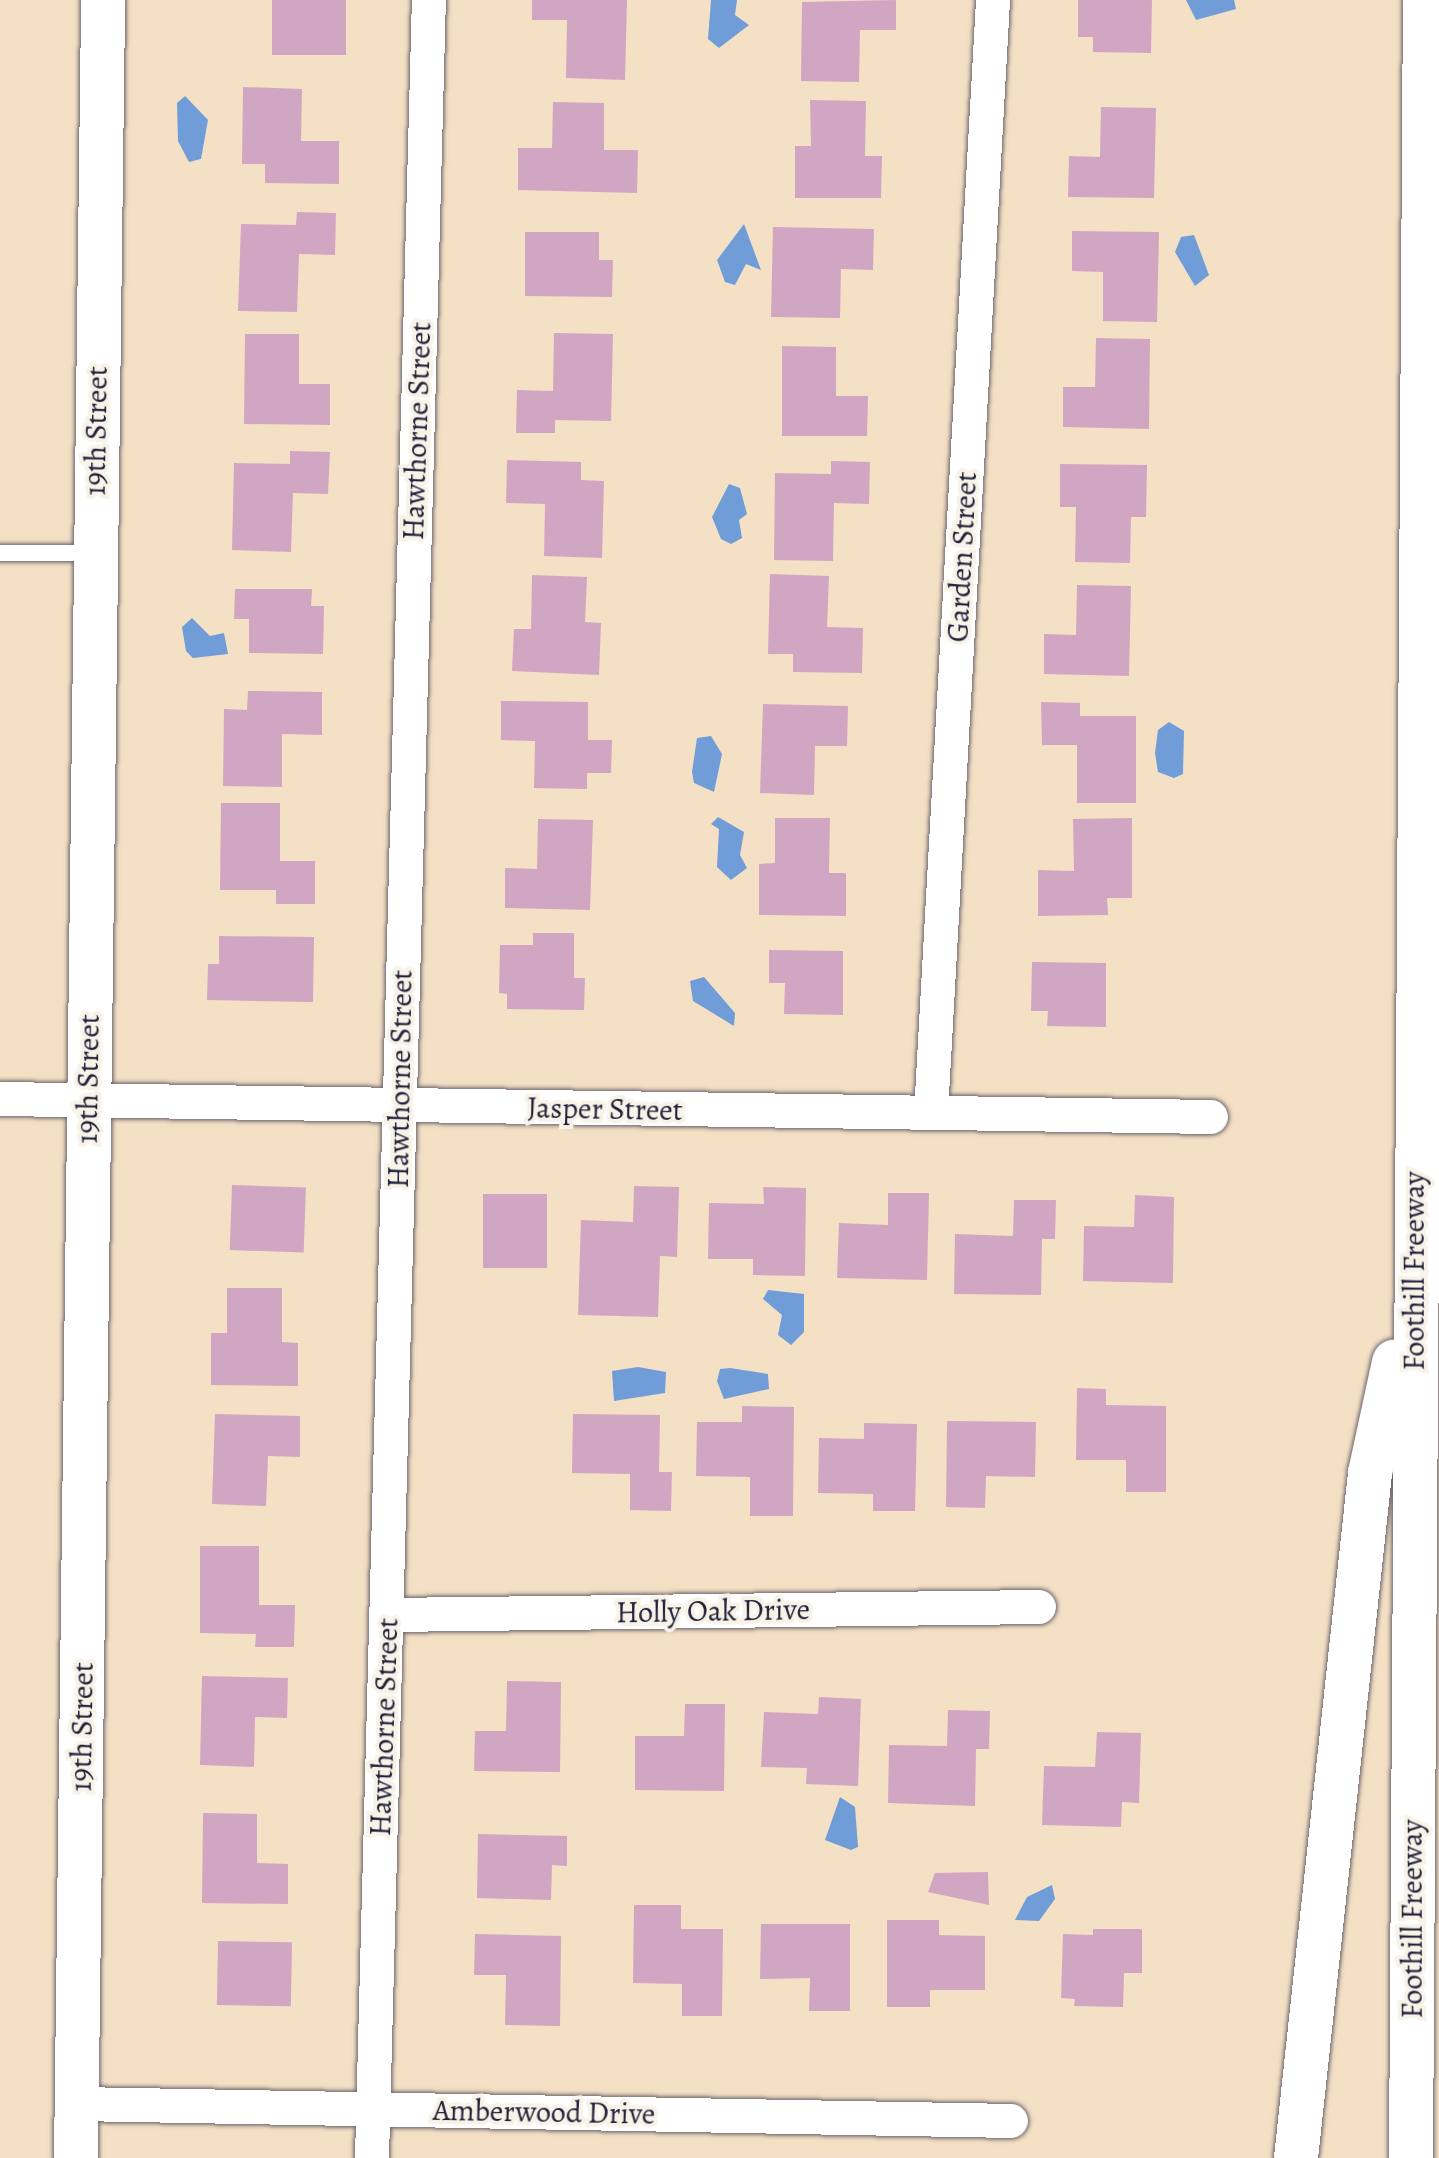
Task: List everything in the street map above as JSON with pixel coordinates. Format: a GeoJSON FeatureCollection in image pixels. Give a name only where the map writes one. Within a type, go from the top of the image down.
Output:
{"type":"FeatureCollection","features":[{"type":"Feature","properties":{"kind":"main road","name":"19th Street"},"geometry":{"type":"LineString","coordinates":[[76,2158],[103,0]]}},
{"type":"Feature","properties":{"kind":"main road","name":"Foothill Freeway"},"geometry":{"type":"LineString","coordinates":[[1411,2158],[1413,1277],[1425,0]]}},
{"type":"Feature","properties":{"kind":"main road"},"geometry":{"type":"LineString","coordinates":[[1296,2158],[1370,1473],[1413,1277]]}},
{"type":"Feature","properties":{"kind":"street","name":"Hawthorne Street"},"geometry":{"type":"LineString","coordinates":[[372,2158],[429,0]]}},
{"type":"Feature","properties":{"kind":"street","name":"Garden Street"},"geometry":{"type":"LineString","coordinates":[[931,1113],[993,0]]}},
{"type":"Feature","properties":{"kind":"street","name":"Jasper Street"},"geometry":{"type":"LineString","coordinates":[[0,1099],[1211,1117]]}},
{"type":"Feature","properties":{"kind":"street","name":"Holly Oak Drive"},"geometry":{"type":"LineString","coordinates":[[387,1615],[1039,1607]]}},
{"type":"Feature","properties":{"kind":"street","name":"Amberwood Drive"},"geometry":{"type":"LineString","coordinates":[[77,2104],[1011,2121]]}},
{"type":"Feature","properties":{"kind":"lane"},"geometry":{"type":"LineString","coordinates":[[0,553],[95,553]]}},
{"type":"Feature","properties":{"kind":"water"},"geometry":{"type":"Polygon","coordinates":[[[711,0],[737,0],[735,15],[749,25],[719,48],[708,39],[711,0]]]}},
{"type":"Feature","properties":{"kind":"water"},"geometry":{"type":"Polygon","coordinates":[[[1186,0],[1234,0],[1236,9],[1196,20],[1186,0]]]}},
{"type":"Feature","properties":{"kind":"water"},"geometry":{"type":"Polygon","coordinates":[[[185,96],[208,120],[201,159],[189,162],[178,141],[177,103],[185,96]]]}},
{"type":"Feature","properties":{"kind":"water"},"geometry":{"type":"Polygon","coordinates":[[[744,224],[761,270],[746,264],[735,285],[725,282],[717,260],[744,224]]]}},
{"type":"Feature","properties":{"kind":"water"},"geometry":{"type":"Polygon","coordinates":[[[1194,235],[1209,275],[1195,286],[1175,252],[1181,237],[1194,235]]]}},
{"type":"Feature","properties":{"kind":"water"},"geometry":{"type":"Polygon","coordinates":[[[729,484],[740,488],[747,514],[739,520],[742,538],[731,544],[721,539],[712,517],[729,484]]]}},
{"type":"Feature","properties":{"kind":"water"},"geometry":{"type":"Polygon","coordinates":[[[192,618],[210,636],[224,633],[228,654],[193,658],[186,651],[182,627],[192,618]]]}},
{"type":"Feature","properties":{"kind":"water"},"geometry":{"type":"Polygon","coordinates":[[[1169,722],[1184,731],[1183,774],[1174,778],[1158,772],[1155,753],[1158,730],[1169,722]]]}},
{"type":"Feature","properties":{"kind":"water"},"geometry":{"type":"Polygon","coordinates":[[[711,736],[722,754],[714,792],[694,783],[692,772],[697,738],[711,736]]]}},
{"type":"Feature","properties":{"kind":"water"},"geometry":{"type":"Polygon","coordinates":[[[718,817],[744,832],[740,855],[747,868],[731,880],[717,867],[719,829],[711,824],[718,817]]]}},
{"type":"Feature","properties":{"kind":"water"},"geometry":{"type":"Polygon","coordinates":[[[704,977],[735,1013],[734,1026],[693,1001],[690,981],[704,977]]]}},
{"type":"Feature","properties":{"kind":"water"},"geometry":{"type":"Polygon","coordinates":[[[768,1290],[804,1294],[804,1332],[791,1345],[778,1335],[782,1315],[763,1299],[768,1290]]]}},
{"type":"Feature","properties":{"kind":"water"},"geometry":{"type":"Polygon","coordinates":[[[638,1367],[666,1372],[665,1393],[614,1401],[612,1371],[638,1367]]]}},
{"type":"Feature","properties":{"kind":"water"},"geometry":{"type":"Polygon","coordinates":[[[720,1369],[768,1374],[769,1389],[724,1399],[717,1381],[720,1369]]]}},
{"type":"Feature","properties":{"kind":"water"},"geometry":{"type":"Polygon","coordinates":[[[840,1797],[855,1807],[858,1847],[851,1850],[825,1840],[840,1797]]]}},
{"type":"Feature","properties":{"kind":"water"},"geometry":{"type":"Polygon","coordinates":[[[1052,1885],[1055,1899],[1039,1921],[1015,1920],[1027,1897],[1052,1885]]]}},
{"type":"Feature","properties":{"kind":"building"},"geometry":{"type":"Polygon","coordinates":[[[272,0],[346,0],[346,55],[272,55],[272,0]]]}},
{"type":"Feature","properties":{"kind":"building"},"geometry":{"type":"Polygon","coordinates":[[[532,0],[627,0],[625,80],[566,78],[567,20],[532,20],[532,0]]]}},
{"type":"Feature","properties":{"kind":"building"},"geometry":{"type":"Polygon","coordinates":[[[896,0],[896,30],[860,30],[859,82],[801,81],[802,2],[896,0]]]}},
{"type":"Feature","properties":{"kind":"building"},"geometry":{"type":"Polygon","coordinates":[[[1078,0],[1152,0],[1151,53],[1093,52],[1093,37],[1078,37],[1078,0]]]}},
{"type":"Feature","properties":{"kind":"building"},"geometry":{"type":"Polygon","coordinates":[[[243,87],[302,89],[301,141],[339,141],[339,184],[265,183],[265,164],[242,164],[243,87]]]}},
{"type":"Feature","properties":{"kind":"building"},"geometry":{"type":"Polygon","coordinates":[[[810,100],[866,101],[865,156],[882,156],[881,198],[795,198],[795,146],[811,146],[810,100]]]}},
{"type":"Feature","properties":{"kind":"building"},"geometry":{"type":"Polygon","coordinates":[[[553,102],[604,103],[604,150],[638,150],[637,193],[518,190],[518,148],[552,148],[553,102]]]}},
{"type":"Feature","properties":{"kind":"building"},"geometry":{"type":"Polygon","coordinates":[[[1101,107],[1156,108],[1154,198],[1068,197],[1069,156],[1100,157],[1101,107]]]}},
{"type":"Feature","properties":{"kind":"building"},"geometry":{"type":"Polygon","coordinates":[[[297,212],[336,213],[335,255],[299,254],[297,312],[238,311],[241,224],[296,225],[297,212]]]}},
{"type":"Feature","properties":{"kind":"building"},"geometry":{"type":"Polygon","coordinates":[[[773,227],[874,229],[873,270],[841,269],[840,318],[771,317],[773,227]]]}},
{"type":"Feature","properties":{"kind":"building"},"geometry":{"type":"Polygon","coordinates":[[[1072,231],[1159,232],[1157,322],[1103,321],[1103,272],[1072,271],[1072,231]]]}},
{"type":"Feature","properties":{"kind":"building"},"geometry":{"type":"Polygon","coordinates":[[[525,232],[599,232],[599,260],[613,260],[612,297],[525,296],[525,232]]]}},
{"type":"Feature","properties":{"kind":"building"},"geometry":{"type":"Polygon","coordinates":[[[554,333],[613,334],[611,421],[555,420],[555,433],[516,433],[517,390],[553,391],[554,333]]]}},
{"type":"Feature","properties":{"kind":"building"},"geometry":{"type":"Polygon","coordinates":[[[245,334],[299,334],[299,384],[330,384],[330,425],[244,424],[245,334]]]}},
{"type":"Feature","properties":{"kind":"building"},"geometry":{"type":"Polygon","coordinates":[[[1096,338],[1150,339],[1149,429],[1063,427],[1063,387],[1095,387],[1096,338]]]}},
{"type":"Feature","properties":{"kind":"building"},"geometry":{"type":"Polygon","coordinates":[[[782,346],[836,347],[836,396],[868,396],[867,436],[782,436],[782,346]]]}},
{"type":"Feature","properties":{"kind":"building"},"geometry":{"type":"Polygon","coordinates":[[[290,451],[330,452],[328,494],[293,493],[291,552],[232,550],[234,463],[290,464],[290,451]]]}},
{"type":"Feature","properties":{"kind":"building"},"geometry":{"type":"Polygon","coordinates":[[[507,460],[581,462],[581,480],[604,481],[602,558],[544,556],[545,504],[506,503],[507,460]]]}},
{"type":"Feature","properties":{"kind":"building"},"geometry":{"type":"Polygon","coordinates":[[[831,461],[870,462],[869,504],[834,503],[833,561],[774,560],[775,473],[831,474],[831,461]]]}},
{"type":"Feature","properties":{"kind":"building"},"geometry":{"type":"Polygon","coordinates":[[[1060,464],[1147,465],[1146,517],[1131,517],[1130,563],[1075,562],[1076,507],[1060,507],[1060,464]]]}},
{"type":"Feature","properties":{"kind":"building"},"geometry":{"type":"Polygon","coordinates":[[[770,574],[829,576],[827,627],[863,628],[862,673],[793,672],[793,654],[768,654],[770,574]]]}},
{"type":"Feature","properties":{"kind":"building"},"geometry":{"type":"Polygon","coordinates":[[[532,575],[587,577],[585,622],[601,623],[599,675],[512,671],[514,629],[531,629],[532,575]]]}},
{"type":"Feature","properties":{"kind":"building"},"geometry":{"type":"Polygon","coordinates":[[[1077,585],[1131,586],[1129,676],[1044,674],[1044,634],[1076,635],[1077,585]]]}},
{"type":"Feature","properties":{"kind":"building"},"geometry":{"type":"Polygon","coordinates":[[[235,589],[312,589],[311,606],[324,606],[323,654],[249,653],[249,619],[234,619],[235,589]]]}},
{"type":"Feature","properties":{"kind":"building"},"geometry":{"type":"Polygon","coordinates":[[[248,691],[322,692],[322,735],[282,734],[282,787],[223,786],[224,709],[247,710],[248,691]]]}},
{"type":"Feature","properties":{"kind":"building"},"geometry":{"type":"Polygon","coordinates":[[[501,701],[588,702],[588,740],[612,740],[611,773],[587,773],[587,789],[534,788],[535,741],[501,740],[501,701]]]}},
{"type":"Feature","properties":{"kind":"building"},"geometry":{"type":"Polygon","coordinates":[[[1041,702],[1080,703],[1080,716],[1136,716],[1136,803],[1077,803],[1077,745],[1042,745],[1041,702]]]}},
{"type":"Feature","properties":{"kind":"building"},"geometry":{"type":"Polygon","coordinates":[[[763,704],[848,706],[847,746],[815,746],[814,795],[760,793],[763,704]]]}},
{"type":"Feature","properties":{"kind":"building"},"geometry":{"type":"Polygon","coordinates":[[[221,803],[280,803],[280,861],[315,861],[315,904],[276,904],[276,890],[220,890],[221,803]]]}},
{"type":"Feature","properties":{"kind":"building"},"geometry":{"type":"Polygon","coordinates":[[[775,818],[830,818],[829,873],[846,873],[846,916],[759,915],[759,864],[775,863],[775,818]]]}},
{"type":"Feature","properties":{"kind":"building"},"geometry":{"type":"Polygon","coordinates":[[[1132,818],[1132,898],[1107,898],[1108,915],[1038,916],[1038,870],[1074,871],[1073,819],[1132,818]]]}},
{"type":"Feature","properties":{"kind":"building"},"geometry":{"type":"Polygon","coordinates":[[[538,819],[593,820],[590,910],[505,908],[505,868],[537,869],[538,819]]]}},
{"type":"Feature","properties":{"kind":"building"},"geometry":{"type":"Polygon","coordinates":[[[533,933],[574,933],[574,978],[585,978],[584,1010],[507,1009],[507,994],[499,993],[500,945],[533,945],[533,933]]]}},
{"type":"Feature","properties":{"kind":"building"},"geometry":{"type":"Polygon","coordinates":[[[219,936],[314,937],[313,1002],[207,1000],[208,964],[219,964],[219,936]]]}},
{"type":"Feature","properties":{"kind":"building"},"geometry":{"type":"Polygon","coordinates":[[[769,950],[843,951],[843,1015],[784,1014],[785,983],[769,983],[769,950]]]}},
{"type":"Feature","properties":{"kind":"building"},"geometry":{"type":"Polygon","coordinates":[[[1032,962],[1106,963],[1106,1027],[1047,1026],[1048,1011],[1031,1011],[1032,962]]]}},
{"type":"Feature","properties":{"kind":"building"},"geometry":{"type":"Polygon","coordinates":[[[232,1185],[306,1188],[304,1253],[230,1250],[232,1185]]]}},
{"type":"Feature","properties":{"kind":"building"},"geometry":{"type":"Polygon","coordinates":[[[634,1186],[679,1187],[677,1257],[660,1256],[658,1317],[578,1315],[581,1220],[633,1222],[634,1186]]]}},
{"type":"Feature","properties":{"kind":"building"},"geometry":{"type":"Polygon","coordinates":[[[763,1187],[806,1188],[805,1276],[753,1275],[753,1259],[708,1259],[709,1203],[764,1204],[763,1187]]]}},
{"type":"Feature","properties":{"kind":"building"},"geometry":{"type":"Polygon","coordinates":[[[888,1193],[929,1193],[927,1280],[837,1278],[839,1223],[888,1225],[888,1193]]]}},
{"type":"Feature","properties":{"kind":"building"},"geometry":{"type":"Polygon","coordinates":[[[483,1194],[547,1194],[547,1268],[483,1268],[483,1194]]]}},
{"type":"Feature","properties":{"kind":"building"},"geometry":{"type":"Polygon","coordinates":[[[1135,1195],[1174,1197],[1173,1283],[1083,1281],[1084,1226],[1134,1227],[1135,1195]]]}},
{"type":"Feature","properties":{"kind":"building"},"geometry":{"type":"Polygon","coordinates":[[[1014,1200],[1056,1200],[1055,1239],[1042,1239],[1041,1295],[954,1294],[955,1234],[1013,1236],[1014,1200]]]}},
{"type":"Feature","properties":{"kind":"building"},"geometry":{"type":"Polygon","coordinates":[[[227,1288],[282,1288],[282,1342],[298,1343],[298,1386],[211,1385],[211,1333],[227,1333],[227,1288]]]}},
{"type":"Feature","properties":{"kind":"building"},"geometry":{"type":"Polygon","coordinates":[[[1077,1388],[1106,1389],[1106,1405],[1166,1406],[1166,1492],[1126,1492],[1126,1460],[1076,1460],[1077,1388]]]}},
{"type":"Feature","properties":{"kind":"building"},"geometry":{"type":"Polygon","coordinates":[[[742,1406],[794,1407],[793,1516],[750,1516],[750,1477],[696,1476],[697,1422],[742,1422],[742,1406]]]}},
{"type":"Feature","properties":{"kind":"building"},"geometry":{"type":"Polygon","coordinates":[[[215,1414],[300,1416],[300,1457],[268,1456],[266,1506],[212,1504],[215,1414]]]}},
{"type":"Feature","properties":{"kind":"building"},"geometry":{"type":"Polygon","coordinates":[[[573,1414],[660,1415],[659,1472],[672,1472],[671,1511],[630,1510],[630,1474],[572,1473],[573,1414]]]}},
{"type":"Feature","properties":{"kind":"building"},"geometry":{"type":"Polygon","coordinates":[[[947,1421],[1036,1422],[1035,1477],[986,1476],[985,1508],[946,1507],[947,1421]]]}},
{"type":"Feature","properties":{"kind":"building"},"geometry":{"type":"Polygon","coordinates":[[[864,1423],[917,1424],[915,1511],[873,1511],[873,1494],[818,1493],[819,1438],[864,1439],[864,1423]]]}},
{"type":"Feature","properties":{"kind":"building"},"geometry":{"type":"Polygon","coordinates":[[[200,1546],[259,1546],[259,1605],[295,1605],[294,1647],[255,1647],[256,1634],[200,1633],[200,1546]]]}},
{"type":"Feature","properties":{"kind":"building"},"geometry":{"type":"Polygon","coordinates":[[[202,1676],[288,1678],[287,1718],[255,1717],[254,1767],[200,1765],[202,1676]]]}},
{"type":"Feature","properties":{"kind":"building"},"geometry":{"type":"Polygon","coordinates":[[[507,1681],[561,1682],[560,1772],[474,1771],[475,1731],[506,1731],[507,1681]]]}},
{"type":"Feature","properties":{"kind":"building"},"geometry":{"type":"Polygon","coordinates":[[[819,1697],[861,1699],[858,1786],[806,1784],[807,1768],[761,1767],[764,1712],[818,1714],[819,1697]]]}},
{"type":"Feature","properties":{"kind":"building"},"geometry":{"type":"Polygon","coordinates":[[[685,1704],[725,1704],[724,1791],[635,1790],[635,1736],[684,1736],[685,1704]]]}},
{"type":"Feature","properties":{"kind":"building"},"geometry":{"type":"Polygon","coordinates":[[[948,1710],[990,1711],[989,1749],[976,1749],[975,1806],[888,1803],[889,1745],[947,1746],[948,1710]]]}},
{"type":"Feature","properties":{"kind":"building"},"geometry":{"type":"Polygon","coordinates":[[[1097,1732],[1141,1733],[1139,1803],[1122,1802],[1121,1827],[1042,1825],[1044,1766],[1095,1767],[1097,1732]]]}},
{"type":"Feature","properties":{"kind":"building"},"geometry":{"type":"Polygon","coordinates":[[[203,1813],[257,1814],[257,1863],[288,1864],[288,1904],[202,1903],[203,1813]]]}},
{"type":"Feature","properties":{"kind":"building"},"geometry":{"type":"Polygon","coordinates":[[[478,1834],[567,1836],[567,1866],[552,1865],[551,1900],[477,1898],[478,1834]]]}},
{"type":"Feature","properties":{"kind":"building"},"geometry":{"type":"Polygon","coordinates":[[[988,1872],[989,1905],[928,1892],[935,1873],[988,1872]]]}},
{"type":"Feature","properties":{"kind":"building"},"geometry":{"type":"Polygon","coordinates":[[[634,1905],[681,1905],[681,1929],[723,1929],[722,2016],[682,2016],[682,1984],[633,1983],[634,1905]]]}},
{"type":"Feature","properties":{"kind":"building"},"geometry":{"type":"Polygon","coordinates":[[[887,1920],[939,1920],[939,1935],[985,1936],[985,1990],[930,1990],[930,2007],[887,2007],[887,1920]]]}},
{"type":"Feature","properties":{"kind":"building"},"geometry":{"type":"Polygon","coordinates":[[[761,1924],[850,1924],[850,2011],[809,2011],[810,1978],[760,1979],[761,1924]]]}},
{"type":"Feature","properties":{"kind":"building"},"geometry":{"type":"Polygon","coordinates":[[[1093,1929],[1142,1929],[1142,1973],[1124,1973],[1123,2007],[1074,2006],[1075,1999],[1061,1998],[1063,1934],[1093,1935],[1093,1929]]]}},
{"type":"Feature","properties":{"kind":"building"},"geometry":{"type":"Polygon","coordinates":[[[475,1934],[561,1936],[560,2026],[505,2025],[506,1975],[474,1975],[475,1934]]]}},
{"type":"Feature","properties":{"kind":"building"},"geometry":{"type":"Polygon","coordinates":[[[218,1941],[292,1942],[291,2006],[217,2005],[218,1941]]]}}]}
